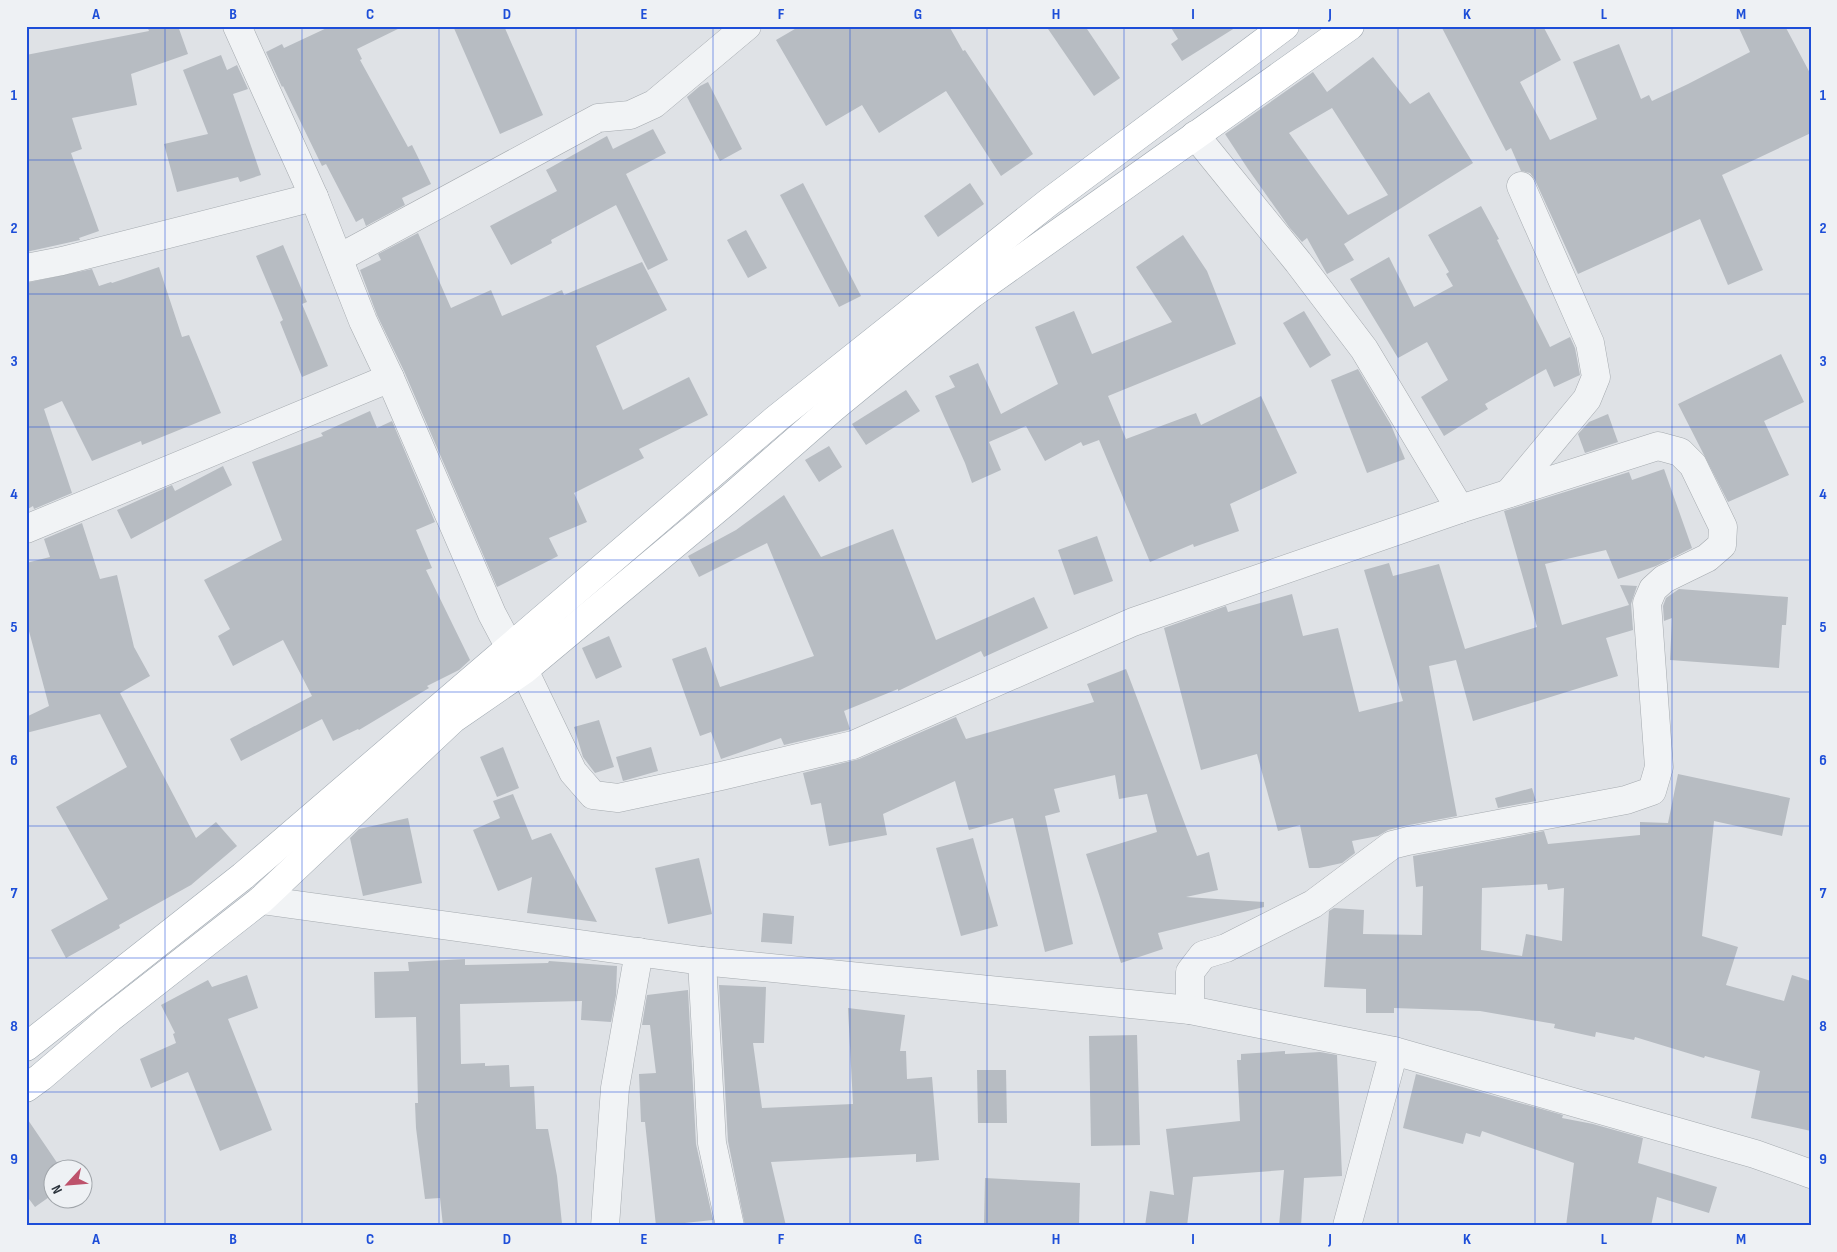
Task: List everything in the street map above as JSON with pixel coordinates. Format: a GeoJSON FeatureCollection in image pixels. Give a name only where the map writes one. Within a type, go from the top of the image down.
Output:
{"type":"FeatureCollection","features":[{"type":"Feature","properties":{"kind":"main road"},"geometry":{"type":"LineString","coordinates":[[26,1048],[243,876],[784,413],[1049,202],[1285,26]]}},
{"type":"Feature","properties":{"kind":"main road"},"geometry":{"type":"LineString","coordinates":[[26,1088],[110,1018],[261,900],[453,719],[524,670],[729,499],[833,408],[972,294],[1350,26]]}},
{"type":"Feature","properties":{"kind":"street"},"geometry":{"type":"LineString","coordinates":[[237,26],[314,196],[363,321],[390,378],[492,614],[510,648]]}},
{"type":"Feature","properties":{"kind":"street"},"geometry":{"type":"LineString","coordinates":[[339,258],[598,118],[630,115],[654,104],[748,26]]}},
{"type":"Feature","properties":{"kind":"street"},"geometry":{"type":"LineString","coordinates":[[1195,135],[1298,262],[1364,349],[1460,509]]}},
{"type":"Feature","properties":{"kind":"street"},"geometry":{"type":"LineString","coordinates":[[1509,493],[1587,399],[1596,376],[1590,344],[1521,186]]}},
{"type":"Feature","properties":{"kind":"street"},"geometry":{"type":"LineString","coordinates":[[26,268],[62,261],[314,196]]}},
{"type":"Feature","properties":{"kind":"street"},"geometry":{"type":"LineString","coordinates":[[26,529],[390,378]]}},
{"type":"Feature","properties":{"kind":"street"},"geometry":{"type":"LineString","coordinates":[[524,670],[573,772],[593,795],[618,798],[853,745],[1133,622],[1460,509],[1658,446],[1680,452],[1693,465],[1723,527],[1722,545],[1707,558],[1664,579],[1653,588],[1647,603],[1659,767],[1652,791],[1626,800],[1392,845],[1313,904],[1226,948],[1203,955],[1190,972],[1190,1010]]}},
{"type":"Feature","properties":{"kind":"street"},"geometry":{"type":"LineString","coordinates":[[261,900],[702,961],[1190,1010],[1394,1051],[1755,1154],[1811,1174]]}},
{"type":"Feature","properties":{"kind":"street"},"geometry":{"type":"LineString","coordinates":[[605,1226],[615,1088],[639,952]]}},
{"type":"Feature","properties":{"kind":"street"},"geometry":{"type":"LineString","coordinates":[[702,961],[712,1143],[730,1226]]}},
{"type":"Feature","properties":{"kind":"street"},"geometry":{"type":"LineString","coordinates":[[1347,1226],[1394,1051]]}},
{"type":"Feature","properties":{"kind":"building"},"geometry":{"type":"Polygon","coordinates":[[[147,26],[178,26],[188,54],[131,74],[137,105],[72,118],[82,149],[71,153],[99,231],[79,238],[80,240],[26,252],[26,55],[149,31],[147,26]]]}},
{"type":"Feature","properties":{"kind":"building"},"geometry":{"type":"Polygon","coordinates":[[[331,26],[404,26],[357,49],[362,59],[360,60],[408,147],[412,145],[431,184],[402,198],[405,205],[366,226],[363,218],[356,222],[326,164],[322,166],[266,52],[282,44],[284,48],[331,26]]]}},
{"type":"Feature","properties":{"kind":"building"},"geometry":{"type":"Polygon","coordinates":[[[453,26],[504,26],[543,115],[500,134],[453,26]]]}},
{"type":"Feature","properties":{"kind":"building"},"geometry":{"type":"Polygon","coordinates":[[[800,26],[949,26],[963,51],[965,50],[1033,154],[1001,176],[946,91],[879,133],[862,105],[826,126],[776,40],[800,26]]]}},
{"type":"Feature","properties":{"kind":"building"},"geometry":{"type":"Polygon","coordinates":[[[1046,26],[1085,26],[1120,78],[1094,96],[1046,26]]]}},
{"type":"Feature","properties":{"kind":"building"},"geometry":{"type":"Polygon","coordinates":[[[1170,26],[1238,26],[1182,61],[1171,44],[1178,39],[1170,26]]]}},
{"type":"Feature","properties":{"kind":"building"},"geometry":{"type":"Polygon","coordinates":[[[1441,26],[1543,26],[1561,60],[1520,82],[1550,140],[1597,119],[1573,62],[1619,44],[1641,99],[1649,95],[1652,101],[1750,52],[1738,26],[1785,26],[1811,75],[1811,133],[1722,175],[1763,270],[1728,285],[1700,219],[1578,274],[1535,180],[1530,173],[1521,171],[1511,148],[1506,151],[1441,26]]]}},
{"type":"Feature","properties":{"kind":"building"},"geometry":{"type":"Polygon","coordinates":[[[221,55],[227,70],[237,65],[248,89],[233,94],[261,175],[240,182],[238,177],[177,192],[164,144],[208,134],[183,70],[221,55]]]}},
{"type":"Feature","properties":{"kind":"building"},"geometry":{"type":"Polygon","coordinates":[[[1373,57],[1410,104],[1429,92],[1473,163],[1344,244],[1354,260],[1327,274],[1307,238],[1302,242],[1289,227],[1225,134],[1313,72],[1327,92],[1373,57]],[[1332,108],[1289,133],[1348,215],[1388,195],[1332,108]]]}},
{"type":"Feature","properties":{"kind":"building"},"geometry":{"type":"Polygon","coordinates":[[[708,82],[742,149],[720,161],[687,97],[708,82]]]}},
{"type":"Feature","properties":{"kind":"building"},"geometry":{"type":"Polygon","coordinates":[[[653,129],[666,153],[626,174],[668,260],[648,270],[616,205],[551,240],[552,243],[511,265],[490,226],[557,191],[546,170],[607,136],[613,149],[653,129]]]}},
{"type":"Feature","properties":{"kind":"building"},"geometry":{"type":"Polygon","coordinates":[[[803,183],[861,296],[839,307],[780,195],[803,183]]]}},
{"type":"Feature","properties":{"kind":"building"},"geometry":{"type":"Polygon","coordinates":[[[970,183],[984,204],[938,237],[924,216],[970,183]]]}},
{"type":"Feature","properties":{"kind":"building"},"geometry":{"type":"Polygon","coordinates":[[[1481,206],[1499,239],[1497,240],[1550,347],[1570,337],[1575,348],[1580,375],[1554,387],[1546,369],[1485,404],[1488,409],[1444,436],[1421,397],[1448,380],[1427,342],[1398,358],[1350,279],[1389,257],[1414,307],[1453,286],[1446,274],[1449,272],[1428,235],[1481,206]]]}},
{"type":"Feature","properties":{"kind":"building"},"geometry":{"type":"Polygon","coordinates":[[[746,230],[767,268],[748,278],[727,240],[746,230]]]}},
{"type":"Feature","properties":{"kind":"building"},"geometry":{"type":"Polygon","coordinates":[[[418,233],[451,308],[491,290],[502,316],[562,290],[564,295],[642,262],[667,310],[596,346],[623,410],[689,377],[708,415],[639,449],[644,458],[574,493],[587,522],[549,538],[558,556],[497,587],[404,371],[377,315],[360,270],[381,260],[378,254],[418,233]]]}},
{"type":"Feature","properties":{"kind":"building"},"geometry":{"type":"Polygon","coordinates":[[[1183,235],[1207,271],[1236,344],[1108,396],[1126,439],[1196,413],[1201,425],[1261,396],[1297,473],[1230,504],[1239,531],[1194,547],[1193,544],[1150,562],[1099,440],[1083,446],[1081,442],[1045,461],[1026,426],[989,442],[1001,470],[972,483],[935,396],[955,387],[949,376],[978,363],[1001,414],[1058,384],[1035,327],[1074,311],[1092,354],[1172,322],[1136,267],[1183,235]]]}},
{"type":"Feature","properties":{"kind":"building"},"geometry":{"type":"Polygon","coordinates":[[[283,245],[307,302],[302,304],[328,366],[302,377],[280,322],[283,320],[256,256],[283,245]]]}},
{"type":"Feature","properties":{"kind":"building"},"geometry":{"type":"Polygon","coordinates":[[[159,267],[182,337],[189,335],[221,413],[142,445],[141,441],[92,461],[62,401],[44,409],[72,493],[34,509],[33,506],[26,510],[26,283],[92,269],[99,286],[159,267]]]}},
{"type":"Feature","properties":{"kind":"building"},"geometry":{"type":"Polygon","coordinates":[[[1304,311],[1331,355],[1310,368],[1283,323],[1304,311]]]}},
{"type":"Feature","properties":{"kind":"building"},"geometry":{"type":"Polygon","coordinates":[[[1781,354],[1804,402],[1764,421],[1789,475],[1728,502],[1678,404],[1781,354]]]}},
{"type":"Feature","properties":{"kind":"building"},"geometry":{"type":"Polygon","coordinates":[[[1358,369],[1391,425],[1405,459],[1367,473],[1331,380],[1358,369]]]}},
{"type":"Feature","properties":{"kind":"building"},"geometry":{"type":"Polygon","coordinates":[[[906,390],[920,411],[866,445],[852,424],[906,390]]]}},
{"type":"Feature","properties":{"kind":"building"},"geometry":{"type":"Polygon","coordinates":[[[370,411],[377,428],[392,421],[435,522],[416,530],[432,568],[426,570],[470,660],[459,670],[427,686],[429,688],[359,730],[333,741],[322,719],[241,761],[230,739],[312,696],[283,640],[233,666],[218,636],[230,629],[204,580],[282,540],[252,462],[323,436],[321,433],[370,411]]]}},
{"type":"Feature","properties":{"kind":"building"},"geometry":{"type":"Polygon","coordinates":[[[1608,414],[1618,442],[1585,453],[1578,434],[1589,422],[1608,414]]]}},
{"type":"Feature","properties":{"kind":"building"},"geometry":{"type":"Polygon","coordinates":[[[829,446],[842,467],[819,482],[805,460],[829,446]]]}},
{"type":"Feature","properties":{"kind":"building"},"geometry":{"type":"Polygon","coordinates":[[[223,466],[232,485],[131,539],[117,510],[172,485],[175,491],[223,466]]]}},
{"type":"Feature","properties":{"kind":"building"},"geometry":{"type":"Polygon","coordinates":[[[1664,469],[1692,548],[1656,566],[1618,579],[1606,550],[1545,564],[1562,625],[1629,605],[1620,585],[1637,586],[1631,604],[1633,630],[1606,638],[1618,676],[1473,721],[1456,660],[1429,666],[1457,816],[1404,826],[1388,830],[1378,836],[1352,841],[1355,853],[1342,863],[1309,868],[1300,825],[1278,831],[1257,754],[1201,770],[1164,628],[1226,606],[1228,612],[1292,594],[1303,636],[1338,628],[1359,712],[1403,701],[1364,570],[1389,563],[1393,576],[1439,564],[1465,649],[1537,627],[1504,511],[1629,472],[1632,480],[1664,469]]]}},
{"type":"Feature","properties":{"kind":"building"},"geometry":{"type":"Polygon","coordinates":[[[784,495],[821,557],[893,529],[936,640],[1034,597],[1048,628],[984,657],[981,651],[898,691],[898,689],[844,711],[850,729],[848,730],[784,745],[781,738],[721,759],[711,732],[700,736],[672,659],[706,647],[720,687],[814,656],[767,543],[699,577],[688,556],[736,530],[784,495]]]}},
{"type":"Feature","properties":{"kind":"building"},"geometry":{"type":"Polygon","coordinates":[[[82,523],[100,579],[117,575],[134,647],[150,676],[120,693],[196,838],[216,822],[237,846],[191,885],[119,925],[120,928],[66,958],[51,930],[108,899],[56,807],[127,767],[100,714],[26,733],[26,717],[49,706],[26,620],[26,563],[50,557],[44,539],[82,523]]]}},
{"type":"Feature","properties":{"kind":"building"},"geometry":{"type":"Polygon","coordinates":[[[1097,536],[1113,581],[1074,595],[1058,550],[1097,536]]]}},
{"type":"Feature","properties":{"kind":"building"},"geometry":{"type":"Polygon","coordinates":[[[1679,589],[1788,597],[1786,625],[1782,625],[1779,668],[1670,660],[1672,618],[1664,621],[1663,606],[1666,598],[1679,589]]]}},
{"type":"Feature","properties":{"kind":"building"},"geometry":{"type":"Polygon","coordinates":[[[609,636],[622,667],[596,679],[582,648],[609,636]]]}},
{"type":"Feature","properties":{"kind":"building"},"geometry":{"type":"Polygon","coordinates":[[[1126,669],[1197,856],[1209,852],[1218,890],[1186,897],[1264,902],[1264,907],[1158,933],[1163,949],[1121,963],[1086,854],[1157,832],[1147,794],[1119,799],[1115,775],[1054,789],[1060,812],[1045,816],[1073,944],[1045,952],[1013,818],[969,830],[955,781],[883,814],[887,835],[829,846],[821,803],[811,805],[803,773],[859,759],[956,717],[966,739],[1094,702],[1087,684],[1126,669]]]}},
{"type":"Feature","properties":{"kind":"building"},"geometry":{"type":"Polygon","coordinates":[[[599,720],[614,767],[595,773],[583,757],[574,727],[599,720]]]}},
{"type":"Feature","properties":{"kind":"building"},"geometry":{"type":"Polygon","coordinates":[[[503,747],[519,788],[497,797],[480,757],[503,747]]]}},
{"type":"Feature","properties":{"kind":"building"},"geometry":{"type":"Polygon","coordinates":[[[651,747],[658,771],[623,781],[616,757],[651,747]]]}},
{"type":"Feature","properties":{"kind":"building"},"geometry":{"type":"Polygon","coordinates":[[[1678,774],[1790,798],[1782,836],[1714,821],[1702,936],[1738,947],[1726,985],[1784,1001],[1792,975],[1811,981],[1811,1131],[1751,1118],[1760,1071],[1705,1056],[1704,1058],[1635,1037],[1634,1040],[1596,1032],[1595,1037],[1554,1028],[1555,1024],[1480,1011],[1394,1008],[1394,1013],[1366,1013],[1366,989],[1324,987],[1329,911],[1334,908],[1364,910],[1363,934],[1422,935],[1423,886],[1416,887],[1413,856],[1544,831],[1548,844],[1640,835],[1640,822],[1668,823],[1678,774]],[[1547,884],[1482,888],[1481,950],[1522,956],[1526,934],[1562,941],[1564,888],[1548,890],[1547,884]]]}},
{"type":"Feature","properties":{"kind":"building"},"geometry":{"type":"Polygon","coordinates":[[[1532,788],[1536,801],[1498,808],[1495,798],[1532,788]]]}},
{"type":"Feature","properties":{"kind":"building"},"geometry":{"type":"Polygon","coordinates":[[[513,794],[532,840],[551,833],[597,922],[527,913],[532,877],[498,891],[473,830],[500,818],[493,801],[513,794]]]}},
{"type":"Feature","properties":{"kind":"building"},"geometry":{"type":"Polygon","coordinates":[[[408,818],[422,883],[363,896],[350,838],[359,829],[408,818]]]}},
{"type":"Feature","properties":{"kind":"building"},"geometry":{"type":"Polygon","coordinates":[[[973,838],[998,926],[961,936],[936,848],[973,838]]]}},
{"type":"Feature","properties":{"kind":"building"},"geometry":{"type":"Polygon","coordinates":[[[699,858],[712,914],[668,924],[655,868],[699,858]]]}},
{"type":"Feature","properties":{"kind":"building"},"geometry":{"type":"Polygon","coordinates":[[[763,913],[794,916],[792,944],[761,942],[763,913]]]}},
{"type":"Feature","properties":{"kind":"building"},"geometry":{"type":"Polygon","coordinates":[[[465,959],[465,965],[548,963],[549,961],[617,966],[616,995],[611,1022],[581,1020],[582,1001],[460,1004],[461,1064],[509,1065],[510,1087],[534,1086],[536,1129],[548,1129],[557,1176],[562,1224],[541,1226],[443,1226],[440,1198],[425,1199],[416,1128],[415,1103],[418,1103],[416,1017],[375,1018],[374,972],[409,971],[408,962],[465,959]]]}},
{"type":"Feature","properties":{"kind":"building"},"geometry":{"type":"Polygon","coordinates":[[[247,975],[258,1008],[228,1019],[272,1130],[220,1151],[188,1072],[151,1088],[140,1059],[176,1043],[173,1034],[175,1033],[161,1005],[208,980],[212,987],[247,975]]]}},
{"type":"Feature","properties":{"kind":"building"},"geometry":{"type":"Polygon","coordinates":[[[719,985],[766,987],[764,1043],[753,1043],[762,1108],[853,1104],[848,1008],[905,1015],[900,1051],[906,1051],[907,1079],[932,1077],[939,1160],[916,1162],[916,1154],[771,1162],[786,1226],[745,1226],[728,1141],[719,985]]]}},
{"type":"Feature","properties":{"kind":"building"},"geometry":{"type":"Polygon","coordinates":[[[688,990],[696,1144],[713,1220],[656,1226],[645,1122],[641,1122],[639,1074],[656,1073],[650,1025],[642,1025],[647,995],[688,990]]]}},
{"type":"Feature","properties":{"kind":"building"},"geometry":{"type":"Polygon","coordinates":[[[1137,1035],[1140,1145],[1091,1146],[1089,1036],[1137,1035]]]}},
{"type":"Feature","properties":{"kind":"building"},"geometry":{"type":"Polygon","coordinates":[[[1285,1051],[1285,1054],[1320,1052],[1337,1055],[1342,1176],[1304,1178],[1301,1226],[1279,1226],[1284,1170],[1193,1177],[1187,1226],[1145,1226],[1150,1191],[1174,1195],[1166,1129],[1240,1121],[1237,1060],[1241,1060],[1241,1054],[1285,1051]]]}},
{"type":"Feature","properties":{"kind":"building"},"geometry":{"type":"Polygon","coordinates":[[[977,1070],[1006,1070],[1007,1123],[978,1123],[977,1070]]]}},
{"type":"Feature","properties":{"kind":"building"},"geometry":{"type":"Polygon","coordinates":[[[1416,1074],[1563,1115],[1562,1118],[1593,1124],[1643,1138],[1638,1163],[1717,1187],[1709,1213],[1657,1197],[1651,1226],[1566,1226],[1574,1163],[1482,1131],[1480,1137],[1466,1133],[1463,1144],[1403,1128],[1416,1074]]]}},
{"type":"Feature","properties":{"kind":"building"},"geometry":{"type":"Polygon","coordinates":[[[26,1117],[55,1160],[42,1160],[42,1202],[35,1207],[26,1195],[26,1117]]]}},
{"type":"Feature","properties":{"kind":"building"},"geometry":{"type":"Polygon","coordinates":[[[985,1178],[1080,1183],[1079,1226],[984,1226],[985,1178]]]}}]}
